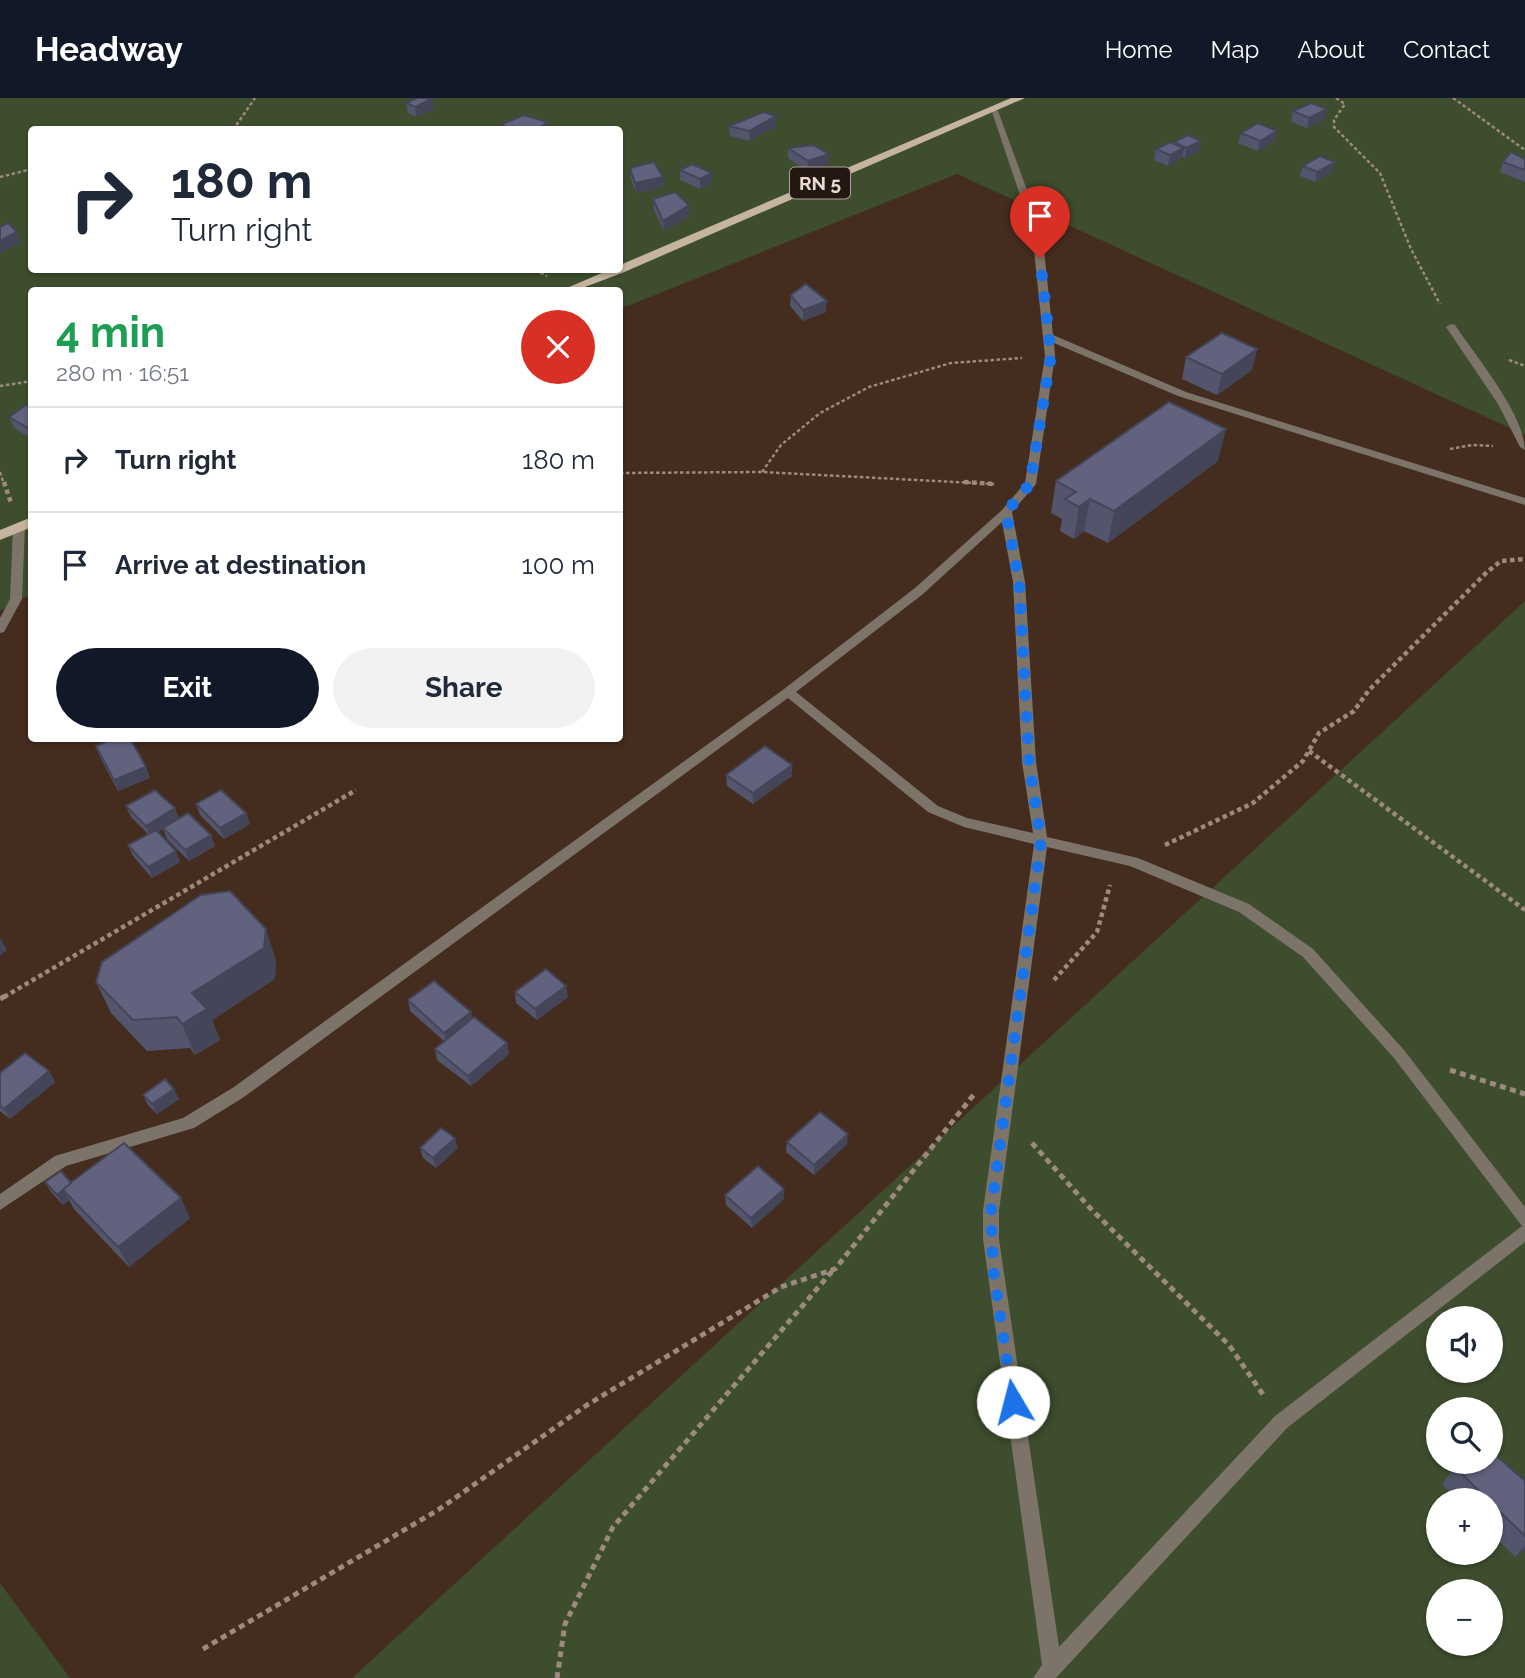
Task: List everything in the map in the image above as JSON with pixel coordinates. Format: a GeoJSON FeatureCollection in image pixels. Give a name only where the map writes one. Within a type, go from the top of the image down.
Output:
{"type":"FeatureCollection","features":[{"type":"Feature","properties":{"kind":"main road","name":"RN 5"},"geometry":{"type":"LineString","coordinates":[[623,267],[1020,98]]}},
{"type":"Feature","properties":{"kind":"main road","name":"RN 5"},"geometry":{"type":"LineString","coordinates":[[575,287],[609,273]]}},
{"type":"Feature","properties":{"kind":"main road"},"geometry":{"type":"LineString","coordinates":[[0,536],[25,524]]}},
{"type":"Feature","properties":{"kind":"street"},"geometry":{"type":"LineString","coordinates":[[0,1203],[61,1161],[188,1123],[211,1111],[788,692],[919,591],[1006,512],[1030,484],[1051,355],[1037,232],[994,111]]}},
{"type":"Feature","properties":{"kind":"street"},"geometry":{"type":"LineString","coordinates":[[1451,327],[1503,404],[1525,447]]}},
{"type":"Feature","properties":{"kind":"street"},"geometry":{"type":"LineString","coordinates":[[1049,337],[1182,394],[1525,502]]}},
{"type":"Feature","properties":{"kind":"street"},"geometry":{"type":"LineString","coordinates":[[1006,512],[1019,582],[1029,762],[1041,841],[991,1211],[993,1268],[1048,1673]]}},
{"type":"Feature","properties":{"kind":"street"},"geometry":{"type":"LineString","coordinates":[[0,629],[16,599],[25,524]]}},
{"type":"Feature","properties":{"kind":"street"},"geometry":{"type":"LineString","coordinates":[[788,692],[933,809],[964,822],[1133,862],[1244,908],[1290,939],[1308,953],[1399,1054],[1525,1220]]}},
{"type":"Feature","properties":{"kind":"street"},"geometry":{"type":"LineString","coordinates":[[1048,1673],[1281,1422],[1525,1232]]}},
{"type":"Feature","properties":{"kind":"path"},"geometry":{"type":"LineString","coordinates":[[236,126],[255,98]]}},
{"type":"Feature","properties":{"kind":"path"},"geometry":{"type":"LineString","coordinates":[[1336,98],[1344,107],[1334,120],[1334,127],[1380,173],[1411,249],[1451,327]]}},
{"type":"Feature","properties":{"kind":"path"},"geometry":{"type":"LineString","coordinates":[[1453,98],[1525,150]]}},
{"type":"Feature","properties":{"kind":"path"},"geometry":{"type":"LineString","coordinates":[[0,177],[28,170]]}},
{"type":"Feature","properties":{"kind":"path"},"geometry":{"type":"LineString","coordinates":[[762,472],[780,445],[820,413],[869,387],[951,363],[1051,355]]}},
{"type":"Feature","properties":{"kind":"path"},"geometry":{"type":"LineString","coordinates":[[0,386],[28,382]]}},
{"type":"Feature","properties":{"kind":"path"},"geometry":{"type":"LineString","coordinates":[[623,473],[762,472],[1030,484]]}},
{"type":"Feature","properties":{"kind":"path"},"geometry":{"type":"LineString","coordinates":[[1018,1020],[1097,932],[1108,887],[1133,862],[1253,803],[1303,761],[1319,733],[1354,710],[1369,691],[1487,572],[1501,561],[1525,559]]}},
{"type":"Feature","properties":{"kind":"path"},"geometry":{"type":"LineString","coordinates":[[1309,751],[1525,910]]}},
{"type":"Feature","properties":{"kind":"path"},"geometry":{"type":"LineString","coordinates":[[0,999],[356,790]]}},
{"type":"Feature","properties":{"kind":"path"},"geometry":{"type":"LineString","coordinates":[[1399,1054],[1525,1094]]}},
{"type":"Feature","properties":{"kind":"path"},"geometry":{"type":"LineString","coordinates":[[557,1678],[565,1624],[613,1527],[835,1269],[978,1090]]}},
{"type":"Feature","properties":{"kind":"path"},"geometry":{"type":"LineString","coordinates":[[1006,1113],[1091,1209],[1229,1345],[1281,1422]]}},
{"type":"Feature","properties":{"kind":"path"},"geometry":{"type":"LineString","coordinates":[[203,1650],[438,1510],[587,1405],[781,1287],[835,1269]]}},
{"type":"Feature","properties":{"kind":"green space"},"geometry":{"type":"Polygon","coordinates":[[[0,98],[1525,98],[1525,435],[957,174],[623,308],[623,287],[28,287],[28,596],[0,611],[0,98]]]}},
{"type":"Feature","properties":{"kind":"green space"},"geometry":{"type":"Polygon","coordinates":[[[1525,601],[1525,1678],[352,1678],[1525,601]]]}},
{"type":"Feature","properties":{"kind":"green space"},"geometry":{"type":"Polygon","coordinates":[[[0,1583],[70,1678],[0,1678],[0,1583]]]}},
{"type":"Feature","properties":{"kind":"building"},"geometry":{"type":"Polygon","coordinates":[[[417,98],[432,99],[415,107],[406,103],[417,98]]]}},
{"type":"Feature","properties":{"kind":"building"},"geometry":{"type":"Polygon","coordinates":[[[1311,103],[1327,109],[1309,118],[1293,111],[1311,103]]]}},
{"type":"Feature","properties":{"kind":"building"},"geometry":{"type":"Polygon","coordinates":[[[764,112],[776,116],[749,131],[729,126],[764,112]]]}},
{"type":"Feature","properties":{"kind":"building"},"geometry":{"type":"Polygon","coordinates":[[[524,115],[547,122],[542,126],[502,124],[524,115]]]}},
{"type":"Feature","properties":{"kind":"building"},"geometry":{"type":"Polygon","coordinates":[[[1258,123],[1277,131],[1260,141],[1241,133],[1258,123]]]}},
{"type":"Feature","properties":{"kind":"building"},"geometry":{"type":"Polygon","coordinates":[[[1188,135],[1201,141],[1186,148],[1174,142],[1188,135]]]}},
{"type":"Feature","properties":{"kind":"building"},"geometry":{"type":"Polygon","coordinates":[[[1170,142],[1184,148],[1170,155],[1156,149],[1170,142]]]}},
{"type":"Feature","properties":{"kind":"building"},"geometry":{"type":"Polygon","coordinates":[[[813,145],[829,154],[808,161],[788,148],[813,145]]]}},
{"type":"Feature","properties":{"kind":"building"},"geometry":{"type":"Polygon","coordinates":[[[1511,152],[1525,159],[1525,170],[1503,162],[1511,152]]]}},
{"type":"Feature","properties":{"kind":"building"},"geometry":{"type":"Polygon","coordinates":[[[1320,156],[1335,162],[1317,172],[1303,166],[1320,156]]]}},
{"type":"Feature","properties":{"kind":"building"},"geometry":{"type":"Polygon","coordinates":[[[654,162],[663,177],[635,183],[630,168],[654,162]]]}},
{"type":"Feature","properties":{"kind":"building"},"geometry":{"type":"Polygon","coordinates":[[[692,164],[712,173],[700,179],[680,170],[692,164]]]}},
{"type":"Feature","properties":{"kind":"building"},"geometry":{"type":"Polygon","coordinates":[[[675,192],[689,205],[663,221],[653,199],[675,192]]]}},
{"type":"Feature","properties":{"kind":"building"},"geometry":{"type":"Polygon","coordinates":[[[8,223],[17,232],[0,241],[0,227],[8,223]]]}},
{"type":"Feature","properties":{"kind":"building"},"geometry":{"type":"Polygon","coordinates":[[[806,284],[827,301],[803,310],[791,295],[806,284]]]}},
{"type":"Feature","properties":{"kind":"building"},"geometry":{"type":"Polygon","coordinates":[[[1222,333],[1257,349],[1222,374],[1186,357],[1222,333]]]}},
{"type":"Feature","properties":{"kind":"building"},"geometry":{"type":"Polygon","coordinates":[[[1169,402],[1226,429],[1114,511],[1090,499],[1079,507],[1065,499],[1076,492],[1056,481],[1169,402]]]}},
{"type":"Feature","properties":{"kind":"building"},"geometry":{"type":"Polygon","coordinates":[[[26,405],[28,406],[28,428],[9,417],[26,405]]]}},
{"type":"Feature","properties":{"kind":"building"},"geometry":{"type":"Polygon","coordinates":[[[106,742],[132,742],[146,767],[114,780],[96,746],[106,742]]]}},
{"type":"Feature","properties":{"kind":"building"},"geometry":{"type":"Polygon","coordinates":[[[765,746],[792,765],[753,793],[726,775],[765,746]]]}},
{"type":"Feature","properties":{"kind":"building"},"geometry":{"type":"Polygon","coordinates":[[[155,790],[175,808],[146,826],[126,806],[155,790]]]}},
{"type":"Feature","properties":{"kind":"building"},"geometry":{"type":"Polygon","coordinates":[[[221,790],[246,813],[220,828],[196,804],[221,790]]]}},
{"type":"Feature","properties":{"kind":"building"},"geometry":{"type":"Polygon","coordinates":[[[188,813],[211,835],[185,850],[163,828],[188,813]]]}},
{"type":"Feature","properties":{"kind":"building"},"geometry":{"type":"Polygon","coordinates":[[[156,830],[176,851],[148,867],[128,845],[156,830]]]}},
{"type":"Feature","properties":{"kind":"building"},"geometry":{"type":"Polygon","coordinates":[[[230,891],[266,929],[264,948],[192,993],[207,1009],[182,1024],[177,1017],[133,1020],[96,982],[102,962],[201,895],[230,891]]]}},
{"type":"Feature","properties":{"kind":"building"},"geometry":{"type":"Polygon","coordinates":[[[546,969],[566,986],[535,1009],[515,992],[546,969]]]}},
{"type":"Feature","properties":{"kind":"building"},"geometry":{"type":"Polygon","coordinates":[[[434,981],[471,1012],[444,1033],[408,1000],[434,981]]]}},
{"type":"Feature","properties":{"kind":"building"},"geometry":{"type":"Polygon","coordinates":[[[474,1017],[507,1043],[468,1076],[435,1049],[474,1017]]]}},
{"type":"Feature","properties":{"kind":"building"},"geometry":{"type":"Polygon","coordinates":[[[25,1053],[49,1071],[4,1109],[0,1106],[0,1073],[25,1053]]]}},
{"type":"Feature","properties":{"kind":"building"},"geometry":{"type":"Polygon","coordinates":[[[165,1079],[174,1089],[152,1104],[143,1095],[165,1079]]]}},
{"type":"Feature","properties":{"kind":"building"},"geometry":{"type":"Polygon","coordinates":[[[820,1112],[848,1134],[814,1165],[787,1142],[820,1112]]]}},
{"type":"Feature","properties":{"kind":"building"},"geometry":{"type":"Polygon","coordinates":[[[441,1128],[455,1138],[433,1158],[420,1148],[441,1128]]]}},
{"type":"Feature","properties":{"kind":"building"},"geometry":{"type":"Polygon","coordinates":[[[124,1143],[181,1198],[118,1247],[62,1189],[124,1143]]]}},
{"type":"Feature","properties":{"kind":"building"},"geometry":{"type":"Polygon","coordinates":[[[758,1166],[784,1189],[751,1218],[725,1195],[758,1166]]]}},
{"type":"Feature","properties":{"kind":"building"},"geometry":{"type":"Polygon","coordinates":[[[61,1171],[71,1183],[57,1195],[45,1182],[61,1171]]]}},
{"type":"Feature","properties":{"kind":"building"},"geometry":{"type":"Polygon","coordinates":[[[1503,1462],[1525,1481],[1525,1536],[1503,1515],[1503,1488],[1476,1488],[1462,1474],[1503,1474],[1503,1462]]]}},
{"type":"Feature","properties":{"kind":"route"},"geometry":{"type":"LineString","coordinates":[[1013,1402],[993,1268],[991,1211],[1041,841],[1031,789],[1019,582],[1006,512],[1023,495],[1034,471],[1051,355],[1040,258]]}}]}
